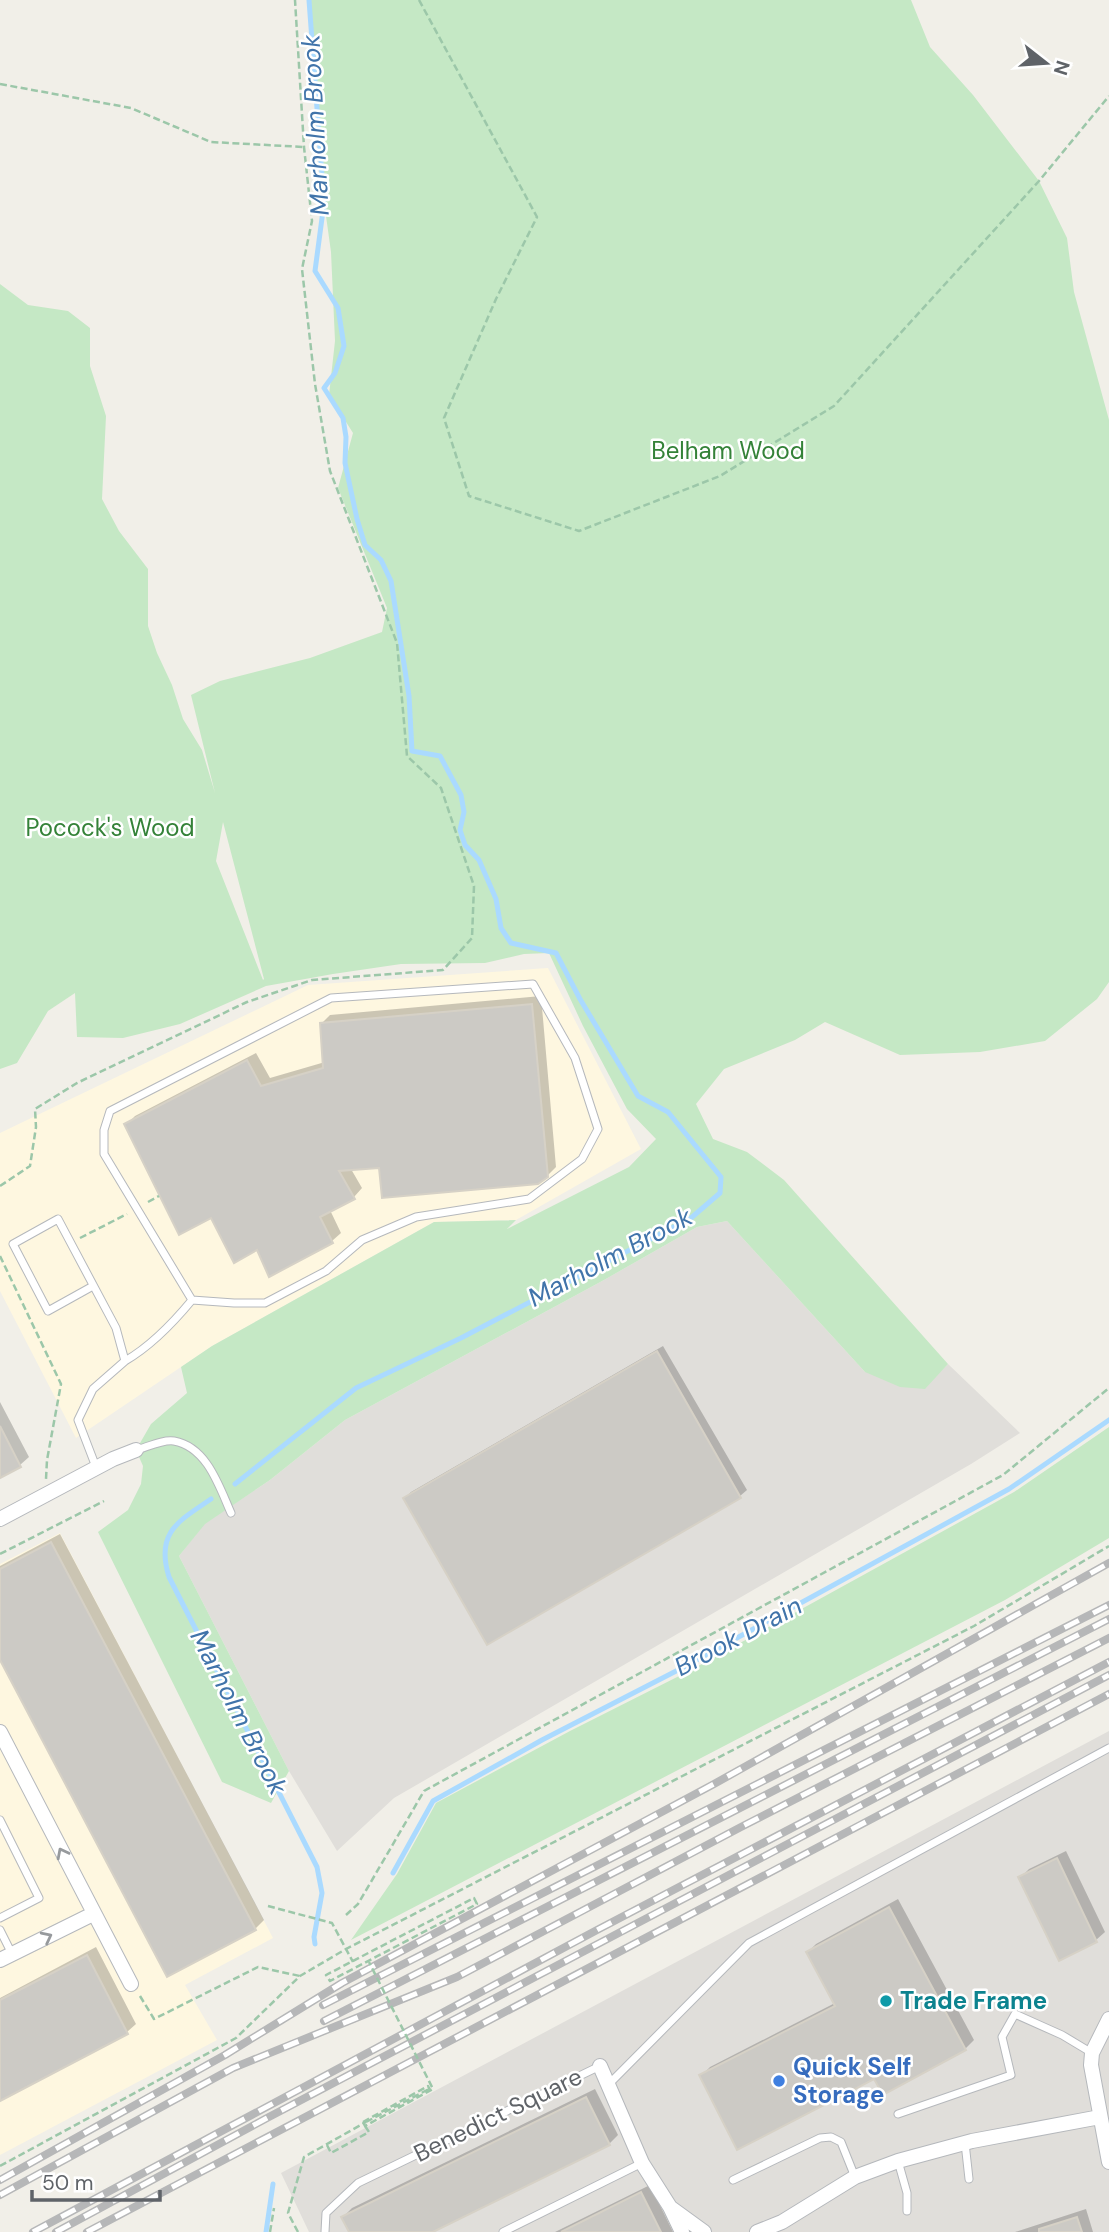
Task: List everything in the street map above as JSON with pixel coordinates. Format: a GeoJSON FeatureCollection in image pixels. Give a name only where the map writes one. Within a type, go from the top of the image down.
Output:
{"type":"FeatureCollection","features":[{"type":"Feature","properties":{"kind":"street"},"geometry":{"type":"LineString","coordinates":[[0,1519],[96,1467],[136,1450]]}},
{"type":"Feature","properties":{"kind":"street"},"geometry":{"type":"LineString","coordinates":[[0,1732],[131,1984]]}},
{"type":"Feature","properties":{"kind":"street"},"geometry":{"type":"LineString","coordinates":[[6,1957],[93,1914]]}},
{"type":"Feature","properties":{"kind":"street"},"geometry":{"type":"LineString","coordinates":[[1109,2019],[1104,2036],[1092,2053],[1091,2065],[1109,2162]]}},
{"type":"Feature","properties":{"kind":"street","name":"Benedict Square"},"geometry":{"type":"LineString","coordinates":[[600,2066],[642,2163],[670,2207],[682,2232]]}},
{"type":"Feature","properties":{"kind":"street"},"geometry":{"type":"LineString","coordinates":[[757,2232],[778,2227],[855,2177],[898,2161],[965,2143],[1100,2117]]}},
{"type":"Feature","properties":{"kind":"street","name":"Benedict Square"},"geometry":{"type":"LineString","coordinates":[[670,2207],[704,2232]]}},
{"type":"Feature","properties":{"kind":"lane"},"geometry":{"type":"LineString","coordinates":[[533,984],[575,1058],[598,1129],[582,1159],[529,1199],[416,1217],[362,1240],[326,1271],[265,1303],[192,1300],[104,1154],[104,1130],[110,1111],[331,998],[533,984]]}},
{"type":"Feature","properties":{"kind":"lane"},"geometry":{"type":"LineString","coordinates":[[93,1286],[48,1311],[13,1244],[58,1219],[116,1328],[125,1362]]}},
{"type":"Feature","properties":{"kind":"lane"},"geometry":{"type":"LineString","coordinates":[[96,1467],[78,1420],[93,1389],[164,1331],[192,1300]]}},
{"type":"Feature","properties":{"kind":"lane"},"geometry":{"type":"LineString","coordinates":[[136,1450],[173,1440],[194,1449],[214,1473],[231,1513]]}},
{"type":"Feature","properties":{"kind":"lane"},"geometry":{"type":"LineString","coordinates":[[609,2084],[749,1943],[1109,1748]]}},
{"type":"Feature","properties":{"kind":"lane"},"geometry":{"type":"LineString","coordinates":[[0,1820],[39,1898],[0,1918]]}},
{"type":"Feature","properties":{"kind":"lane"},"geometry":{"type":"LineString","coordinates":[[0,1930],[6,1957]]}},
{"type":"Feature","properties":{"kind":"lane"},"geometry":{"type":"LineString","coordinates":[[898,2114],[1011,2074],[1002,2037],[1015,2014],[1062,2035],[1092,2053]]}},
{"type":"Feature","properties":{"kind":"lane","name":"Benedict Square"},"geometry":{"type":"LineString","coordinates":[[325,2232],[326,2213],[358,2183],[600,2066]]}},
{"type":"Feature","properties":{"kind":"lane"},"geometry":{"type":"LineString","coordinates":[[733,2180],[820,2138],[831,2137],[841,2142],[855,2177]]}},
{"type":"Feature","properties":{"kind":"lane"},"geometry":{"type":"LineString","coordinates":[[965,2143],[970,2179]]}},
{"type":"Feature","properties":{"kind":"lane"},"geometry":{"type":"LineString","coordinates":[[898,2161],[907,2193],[906,2211]]}},
{"type":"Feature","properties":{"kind":"lane"},"geometry":{"type":"LineString","coordinates":[[503,2232],[642,2163]]}},
{"type":"Feature","properties":{"kind":"path"},"geometry":{"type":"LineString","coordinates":[[0,1186],[30,1166],[36,1127],[35,1109],[77,1083],[235,1008],[312,980],[443,970],[472,938],[474,886],[441,788],[407,756],[397,643],[330,471],[315,384],[302,269],[312,221],[304,146],[295,0]]}},
{"type":"Feature","properties":{"kind":"path"},"geometry":{"type":"LineString","coordinates":[[419,0],[537,217],[496,299],[444,418],[469,496],[579,531],[720,476],[834,406],[1039,181],[1109,96]]}},
{"type":"Feature","properties":{"kind":"path"},"geometry":{"type":"LineString","coordinates":[[0,84],[131,108],[211,142],[304,146]]}},
{"type":"Feature","properties":{"kind":"path"},"geometry":{"type":"LineString","coordinates":[[70,1242],[159,1196]]}},
{"type":"Feature","properties":{"kind":"path"},"geometry":{"type":"LineString","coordinates":[[0,1256],[61,1384],[47,1460],[46,1494]]}},
{"type":"Feature","properties":{"kind":"path"},"geometry":{"type":"LineString","coordinates":[[346,1915],[358,1904],[424,1791],[1003,1475],[1109,1388]]}},
{"type":"Feature","properties":{"kind":"path"},"geometry":{"type":"LineString","coordinates":[[0,1555],[104,1501]]}},
{"type":"Feature","properties":{"kind":"path"},"geometry":{"type":"LineString","coordinates":[[0,2166],[236,2038],[300,1976],[346,1950],[974,1626],[1109,1546]]}},
{"type":"Feature","properties":{"kind":"path"},"geometry":{"type":"LineString","coordinates":[[474,1898],[477,1904],[330,1981],[326,1975],[353,1962],[474,1898]]}},
{"type":"Feature","properties":{"kind":"path"},"geometry":{"type":"LineString","coordinates":[[268,1906],[332,1923],[353,1962]]}},
{"type":"Feature","properties":{"kind":"path"},"geometry":{"type":"LineString","coordinates":[[365,2123],[433,2089],[369,1962]]}},
{"type":"Feature","properties":{"kind":"path"},"geometry":{"type":"LineString","coordinates":[[131,1984],[154,2019],[257,1967],[300,1976]]}},
{"type":"Feature","properties":{"kind":"path"},"geometry":{"type":"LineString","coordinates":[[298,2232],[288,2213],[304,2157],[327,2145],[365,2123],[427,2090],[425,2085],[363,2120],[366,2125],[430,2090],[428,2086],[417,2092],[395,2104],[384,2110],[365,2123]]}},
{"type":"Feature","properties":{"kind":"path"},"geometry":{"type":"LineString","coordinates":[[327,2145],[331,2153],[369,2132],[365,2123]]}},
{"type":"Feature","properties":{"kind":"path"},"geometry":{"type":"LineString","coordinates":[[270,2232],[274,2208]]}},
{"type":"Feature","properties":{"kind":"shaded area"},"geometry":{"type":"Polygon","coordinates":[[[548,968],[641,1149],[516,1220],[434,1222],[212,1346],[76,1438],[0,1291],[0,1133],[308,985],[548,968]]]}},
{"type":"Feature","properties":{"kind":"shaded area"},"geometry":{"type":"Polygon","coordinates":[[[727,1221],[865,1372],[939,1373],[948,1364],[1020,1433],[394,1798],[337,1851],[289,1771],[179,1556],[204,1524],[270,1480],[345,1420],[697,1227],[727,1221]]]}},
{"type":"Feature","properties":{"kind":"shaded area"},"geometry":{"type":"Polygon","coordinates":[[[60,1533],[273,1938],[185,1985],[217,2040],[0,2155],[0,1564],[60,1533]]]}},
{"type":"Feature","properties":{"kind":"shaded area"},"geometry":{"type":"Polygon","coordinates":[[[1109,1731],[1109,2232],[309,2232],[281,2173],[1109,1731]]]}},
{"type":"Feature","properties":{"kind":"green space","name":"Belham Wood"},"geometry":{"type":"Polygon","coordinates":[[[309,0],[911,0],[930,47],[973,95],[1039,181],[1067,238],[1074,292],[1109,420],[1109,982],[1097,999],[1045,1041],[980,1052],[900,1055],[825,1022],[795,1040],[724,1069],[696,1104],[713,1139],[747,1152],[784,1180],[948,1364],[925,1389],[900,1387],[865,1372],[727,1221],[697,1227],[345,1420],[270,1480],[205,1524],[179,1556],[289,1771],[271,1803],[222,1782],[98,1532],[128,1510],[141,1484],[143,1466],[136,1450],[151,1424],[187,1393],[181,1367],[212,1346],[434,1222],[516,1220],[507,1229],[629,1167],[656,1139],[627,1109],[583,1026],[549,953],[524,954],[485,963],[401,964],[266,986],[180,1024],[123,1038],[77,1037],[75,993],[48,1011],[17,1063],[0,1069],[0,284],[28,305],[68,311],[90,328],[90,366],[106,416],[102,499],[119,531],[148,569],[148,626],[183,719],[202,750],[215,793],[191,695],[220,681],[310,658],[382,632],[387,608],[338,488],[353,433],[329,395],[335,341],[331,252],[321,180],[309,0]],[[223,822],[216,861],[264,979],[223,822]]]}},
{"type":"Feature","properties":{"kind":"green space"},"geometry":{"type":"Polygon","coordinates":[[[1109,1427],[1109,1538],[1005,1600],[351,1940],[397,1874],[436,1803],[691,1670],[1014,1492],[1109,1427]]]}},
{"type":"Feature","properties":{"kind":"building"},"geometry":{"type":"Polygon","coordinates":[[[532,1004],[548,1177],[538,1184],[382,1198],[379,1168],[339,1171],[355,1199],[320,1217],[333,1243],[269,1277],[257,1250],[234,1263],[211,1218],[179,1235],[124,1124],[247,1060],[261,1086],[323,1068],[320,1023],[532,1004]]]}},
{"type":"Feature","properties":{"kind":"building"},"geometry":{"type":"Polygon","coordinates":[[[657,1351],[741,1498],[487,1645],[403,1498],[657,1351]]]}},
{"type":"Feature","properties":{"kind":"building"},"geometry":{"type":"Polygon","coordinates":[[[0,1426],[21,1467],[0,1478],[0,1426]]]}},
{"type":"Feature","properties":{"kind":"building"},"geometry":{"type":"Polygon","coordinates":[[[51,1542],[256,1930],[167,1977],[0,1660],[0,1569],[51,1542]]]}},
{"type":"Feature","properties":{"kind":"building"},"geometry":{"type":"Polygon","coordinates":[[[1057,1858],[1097,1942],[1059,1961],[1018,1877],[1057,1858]]]}},
{"type":"Feature","properties":{"kind":"building"},"geometry":{"type":"Polygon","coordinates":[[[889,1907],[966,2050],[883,2095],[874,2079],[737,2150],[699,2075],[835,2006],[806,1952],[889,1907]]]}},
{"type":"Feature","properties":{"kind":"building"},"geometry":{"type":"Polygon","coordinates":[[[87,1955],[128,2034],[0,2101],[0,2000],[87,1955]]]}},
{"type":"Feature","properties":{"kind":"building"},"geometry":{"type":"Polygon","coordinates":[[[586,2097],[610,2145],[433,2232],[349,2232],[341,2217],[586,2097]]]}},
{"type":"Feature","properties":{"kind":"building"},"geometry":{"type":"Polygon","coordinates":[[[641,2192],[661,2232],[561,2232],[641,2192]]]}},
{"type":"Feature","properties":{"kind":"building"},"geometry":{"type":"Polygon","coordinates":[[[1077,2217],[1082,2232],[1039,2232],[1039,2229],[1077,2217]]]}},
{"type":"Feature","properties":{"kind":"waterway","name":"Marholm Brook"},"geometry":{"type":"LineString","coordinates":[[235,1484],[356,1388],[461,1338],[691,1218],[720,1193],[721,1177],[668,1112],[638,1096],[556,953],[511,943],[501,928],[496,899],[479,860],[465,845],[460,830],[464,812],[461,795],[440,756],[412,751],[409,696],[391,581],[381,560],[365,545],[345,463],[346,437],[343,418],[324,388],[335,373],[344,346],[338,308],[315,271],[324,203],[309,0]]}},
{"type":"Feature","properties":{"kind":"waterway","name":"Brook Drain"},"geometry":{"type":"LineString","coordinates":[[393,1873],[433,1801],[1009,1489],[1109,1420]]}},
{"type":"Feature","properties":{"kind":"waterway","name":"Marholm Brook"},"geometry":{"type":"LineString","coordinates":[[211,1499],[173,1529],[165,1549],[165,1562],[169,1577],[317,1867],[322,1893],[315,1944]]}},
{"type":"Feature","properties":{"kind":"waterway"},"geometry":{"type":"LineString","coordinates":[[266,2232],[273,2184]]}},
{"type":"Feature","properties":{"kind":"railway"},"geometry":{"type":"LineString","coordinates":[[0,2180],[225,2055],[342,1983],[714,1784],[1109,1563]]}},
{"type":"Feature","properties":{"kind":"railway"},"geometry":{"type":"LineString","coordinates":[[323,2005],[1109,1605]]}},
{"type":"Feature","properties":{"kind":"railway"},"geometry":{"type":"LineString","coordinates":[[324,2021],[1109,1619]]}},
{"type":"Feature","properties":{"kind":"railway"},"geometry":{"type":"LineString","coordinates":[[0,2195],[233,2068],[457,1977],[1109,1638]]}},
{"type":"Feature","properties":{"kind":"railway"},"geometry":{"type":"LineString","coordinates":[[33,2232],[597,1930],[1109,1662]]}},
{"type":"Feature","properties":{"kind":"railway"},"geometry":{"type":"LineString","coordinates":[[56,2232],[267,2118],[1109,1675]]}},
{"type":"Feature","properties":{"kind":"railway"},"geometry":{"type":"LineString","coordinates":[[87,2232],[1109,1694]]}},
{"type":"Feature","properties":{"kind":"place","name":"Trade Frame"},"geometry":{"type":"Point","coordinates":[886,2001]}},
{"type":"Feature","properties":{"kind":"place","name":"Quick Self Storage"},"geometry":{"type":"Point","coordinates":[779,2081]}},
{"type":"Feature","properties":{"kind":"park label","name":"Pocock's Wood"},"geometry":{"type":"Point","coordinates":[110,828]}}]}
